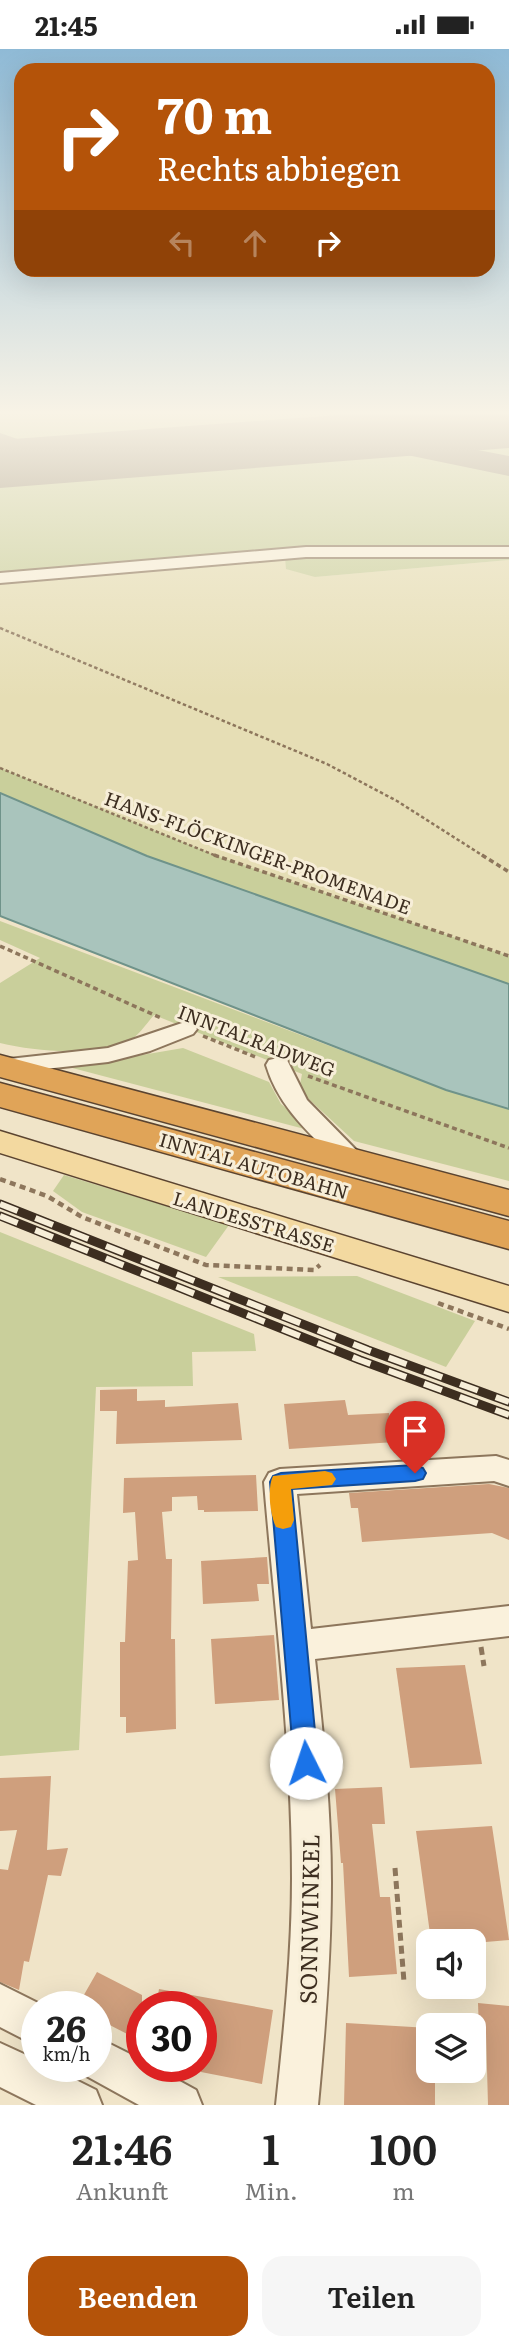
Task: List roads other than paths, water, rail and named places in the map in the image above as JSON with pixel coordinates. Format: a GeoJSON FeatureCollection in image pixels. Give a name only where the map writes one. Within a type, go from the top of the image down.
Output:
{"type":"FeatureCollection","features":[{"type":"Feature","properties":{"kind":"highway","name":"INNTAL AUTOBAHN"},"geometry":{"type":"LineString","coordinates":[[1,1076],[354,1162],[509,1203]]}},
{"type":"Feature","properties":{"kind":"highway","name":"INNTAL AUTOBAHN"},"geometry":{"type":"LineString","coordinates":[[1,1076],[509,1235]]}},
{"type":"Feature","properties":{"kind":"main road","name":"LANDESSTRASSE"},"geometry":{"type":"LineString","coordinates":[[0,1142],[509,1300]]}},
{"type":"Feature","properties":{"kind":"street"},"geometry":{"type":"LineString","coordinates":[[0,578],[306,552],[509,551]]}},
{"type":"Feature","properties":{"kind":"street"},"geometry":{"type":"LineString","coordinates":[[1,1076],[47,1060],[94,1058],[128,1051],[186,1029]]}},
{"type":"Feature","properties":{"kind":"street"},"geometry":{"type":"LineString","coordinates":[[278,1066],[281,1082],[291,1099],[354,1162]]}},
{"type":"Feature","properties":{"kind":"street","name":"SONNWINKEL"},"geometry":{"type":"LineString","coordinates":[[297,2105],[310,1989],[311,1847],[297,1646],[281,1482],[496,1468],[509,1473]]}},
{"type":"Feature","properties":{"kind":"street"},"geometry":{"type":"LineString","coordinates":[[297,1646],[509,1621]]}},
{"type":"Feature","properties":{"kind":"street"},"geometry":{"type":"LineString","coordinates":[[0,2005],[21,2016]]}},
{"type":"Feature","properties":{"kind":"street"},"geometry":{"type":"LineString","coordinates":[[0,2064],[68,2102]]}},
{"type":"Feature","properties":{"kind":"street"},"geometry":{"type":"LineString","coordinates":[[112,2067],[180,2105]]}},
{"type":"Feature","properties":{"kind":"water"},"geometry":{"type":"Polygon","coordinates":[[[0,793],[147,856],[509,984],[509,1109],[446,1090],[0,916],[0,793]]]}},
{"type":"Feature","properties":{"kind":"railway"},"geometry":{"type":"LineString","coordinates":[[0,1204],[368,1350],[509,1402]]}},
{"type":"Feature","properties":{"kind":"railway"},"geometry":{"type":"LineString","coordinates":[[0,1216],[360,1360],[509,1415]]}}]}
